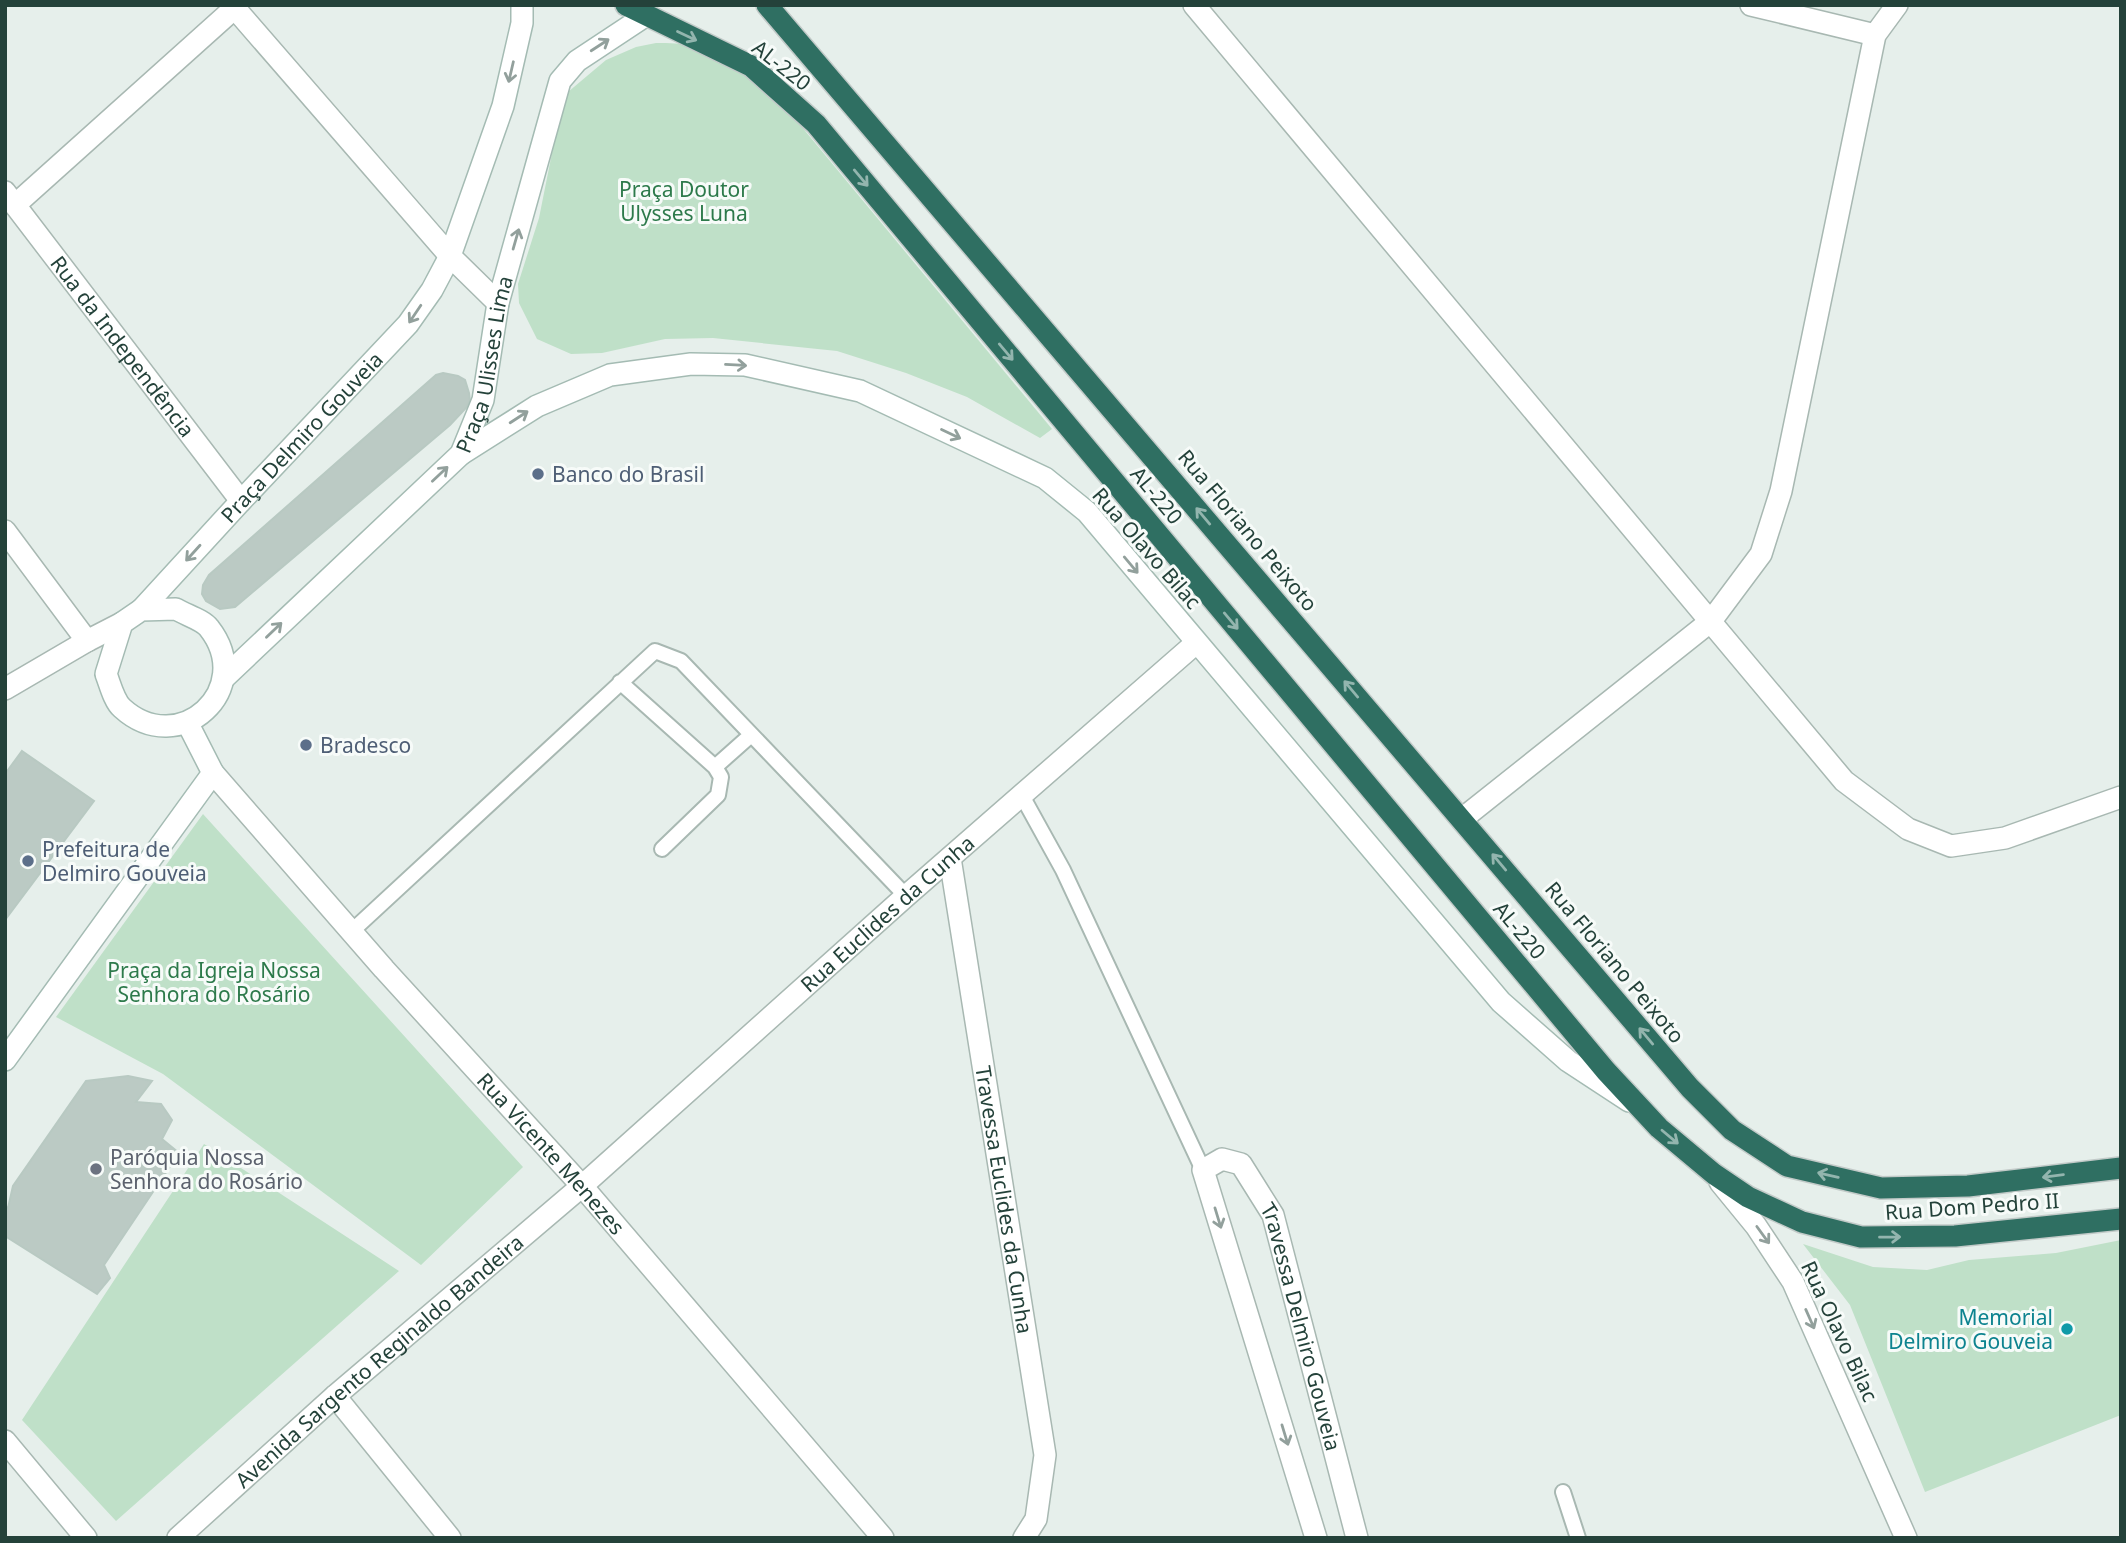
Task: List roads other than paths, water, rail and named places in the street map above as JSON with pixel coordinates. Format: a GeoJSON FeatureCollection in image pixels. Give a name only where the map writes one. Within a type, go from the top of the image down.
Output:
{"type":"FeatureCollection","features":[{"type":"Feature","properties":{"kind":"highway","name":"AL-220"},"geometry":{"type":"LineString","coordinates":[[626,5],[650,10],[751,66],[816,124],[1606,1071]]}},
{"type":"Feature","properties":{"kind":"highway","name":"Rua Floriano Peixoto"},"geometry":{"type":"LineString","coordinates":[[767,5],[1690,1088],[1732,1130],[1787,1166],[1881,1188],[1968,1186],[2121,1168]]}},
{"type":"Feature","properties":{"kind":"highway","name":"Rua Olavo Bilac"},"geometry":{"type":"LineString","coordinates":[[1606,1071],[1659,1128],[1714,1174]]}},
{"type":"Feature","properties":{"kind":"highway","name":"Rua Dom Pedro II"},"geometry":{"type":"LineString","coordinates":[[1714,1174],[1748,1197],[1802,1222],[1861,1237],[1955,1236],[2121,1219]]}},
{"type":"Feature","properties":{"kind":"street"},"geometry":{"type":"LineString","coordinates":[[450,256],[503,106],[522,23],[522,5]]}},
{"type":"Feature","properties":{"kind":"street"},"geometry":{"type":"LineString","coordinates":[[1194,5],[1844,781],[1908,829],[1951,846],[2005,838],[2121,797]]}},
{"type":"Feature","properties":{"kind":"street"},"geometry":{"type":"LineString","coordinates":[[1751,5],[1875,35]]}},
{"type":"Feature","properties":{"kind":"street"},"geometry":{"type":"LineString","coordinates":[[1462,819],[1711,621],[1761,554],[1781,491],[1875,35],[1897,5]]}},
{"type":"Feature","properties":{"kind":"street"},"geometry":{"type":"LineString","coordinates":[[10,198],[235,6],[450,256],[498,303]]}},
{"type":"Feature","properties":{"kind":"street","name":"Praça Ulisses Lima"},"geometry":{"type":"LineString","coordinates":[[225,677],[461,454],[483,400],[498,303],[560,81],[577,61],[650,10]]}},
{"type":"Feature","properties":{"kind":"street","name":"Rua da Independência"},"geometry":{"type":"LineString","coordinates":[[10,198],[241,500]]}},
{"type":"Feature","properties":{"kind":"street","name":"Praça Delmiro Gouveia"},"geometry":{"type":"LineString","coordinates":[[141,610],[408,324],[432,290],[450,256]]}},
{"type":"Feature","properties":{"kind":"street","name":"Rua Olavo Bilac"},"geometry":{"type":"LineString","coordinates":[[461,454],[537,406],[610,374],[691,364],[746,365],[860,391],[1045,478],[1087,512],[1501,1002],[1568,1061],[1637,1107]]}},
{"type":"Feature","properties":{"kind":"street"},"geometry":{"type":"LineString","coordinates":[[5,531],[87,641]]}},
{"type":"Feature","properties":{"kind":"street"},"geometry":{"type":"LineString","coordinates":[[5,689],[141,610],[176,609],[208,627],[225,658],[225,677],[207,712],[188,724],[151,726],[120,707],[106,674],[122,623]]}},
{"type":"Feature","properties":{"kind":"street","name":"Rua Euclides da Cunha"},"geometry":{"type":"LineString","coordinates":[[582,1186],[1021,794],[1196,643]]}},
{"type":"Feature","properties":{"kind":"street","name":"Rua Vicente Menezes"},"geometry":{"type":"LineString","coordinates":[[188,724],[214,773],[582,1186],[883,1538]]}},
{"type":"Feature","properties":{"kind":"street"},"geometry":{"type":"LineString","coordinates":[[5,1060],[12,1039],[214,773]]}},
{"type":"Feature","properties":{"kind":"street","name":"Travessa Euclides da Cunha"},"geometry":{"type":"LineString","coordinates":[[950,858],[1045,1455],[1036,1520],[1024,1538]]}},
{"type":"Feature","properties":{"kind":"street","name":"Travessa Delmiro Gouveia"},"geometry":{"type":"LineString","coordinates":[[1316,1538],[1203,1170],[1222,1159],[1241,1164],[1273,1215],[1357,1538]]}},
{"type":"Feature","properties":{"kind":"street","name":"Rua Olavo Bilac"},"geometry":{"type":"LineString","coordinates":[[1714,1174],[1772,1247],[1793,1282],[1906,1538]]}},
{"type":"Feature","properties":{"kind":"street","name":"Avenida Sargento Reginaldo Bandeira"},"geometry":{"type":"LineString","coordinates":[[178,1538],[335,1396],[582,1186]]}},
{"type":"Feature","properties":{"kind":"street"},"geometry":{"type":"LineString","coordinates":[[335,1396],[450,1538]]}},
{"type":"Feature","properties":{"kind":"street"},"geometry":{"type":"LineString","coordinates":[[5,1441],[86,1538]]}},
{"type":"Feature","properties":{"kind":"lane"},"geometry":{"type":"LineString","coordinates":[[352,931],[655,651],[681,661],[906,896]]}},
{"type":"Feature","properties":{"kind":"lane"},"geometry":{"type":"LineString","coordinates":[[620,682],[715,767],[721,777],[718,795],[662,849]]}},
{"type":"Feature","properties":{"kind":"lane"},"geometry":{"type":"LineString","coordinates":[[715,767],[751,735]]}},
{"type":"Feature","properties":{"kind":"lane","name":"Travessa Delmiro Gouveia"},"geometry":{"type":"LineString","coordinates":[[1021,794],[1063,870],[1203,1170]]}},
{"type":"Feature","properties":{"kind":"lane"},"geometry":{"type":"LineString","coordinates":[[1563,1492],[1578,1538]]}},
{"type":"Feature","properties":{"kind":"place","name":"Banco do Brasil"},"geometry":{"type":"Point","coordinates":[538,474]}},
{"type":"Feature","properties":{"kind":"place","name":"Bradesco"},"geometry":{"type":"Point","coordinates":[306,745]}},
{"type":"Feature","properties":{"kind":"place","name":"Prefeitura de Delmiro Gouveia"},"geometry":{"type":"Point","coordinates":[28,861]}},
{"type":"Feature","properties":{"kind":"place","name":"Paróquia Nossa Senhora do Rosário"},"geometry":{"type":"Point","coordinates":[96,1169]}},
{"type":"Feature","properties":{"kind":"place","name":"Memorial Delmiro Gouveia"},"geometry":{"type":"Point","coordinates":[2067,1329]}},
{"type":"Feature","properties":{"kind":"park label","name":"Praça Doutor Ulysses Luna"},"geometry":{"type":"Point","coordinates":[684,201]}},
{"type":"Feature","properties":{"kind":"park label","name":"Praça da Igreja Nossa Senhora do Rosário"},"geometry":{"type":"Point","coordinates":[214,982]}}]}
